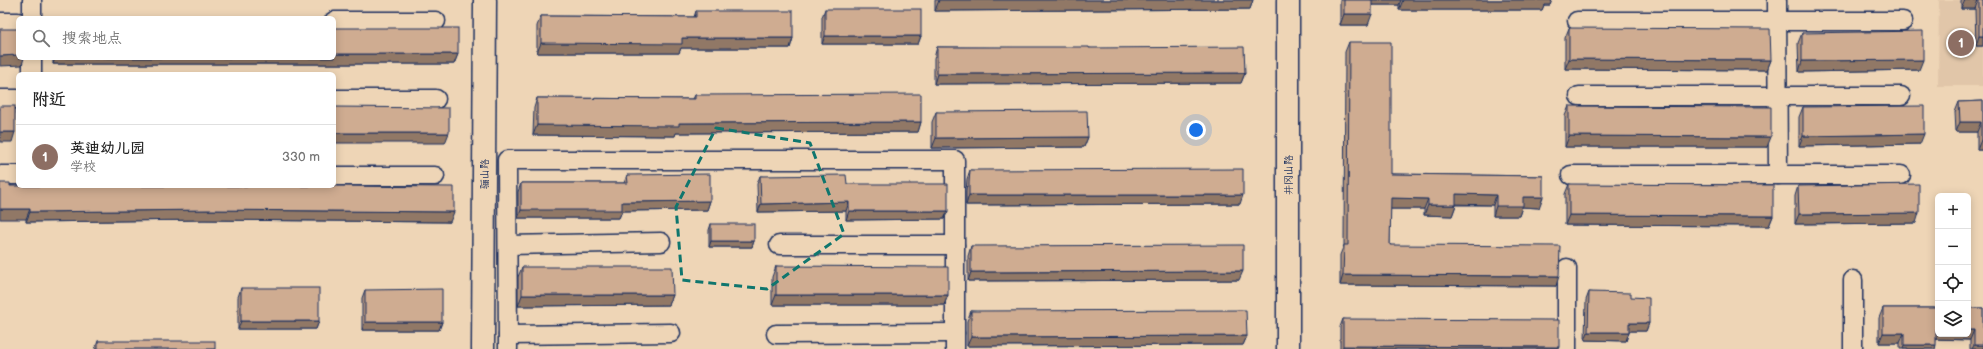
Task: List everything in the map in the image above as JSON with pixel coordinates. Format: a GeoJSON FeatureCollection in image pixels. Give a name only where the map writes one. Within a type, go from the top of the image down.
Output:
{"type":"FeatureCollection","features":[{"type":"Feature","properties":{"kind":"street"},"geometry":{"type":"LineString","coordinates":[[32,0],[32,16]]}},
{"type":"Feature","properties":{"kind":"street","name":"骊山路"},"geometry":{"type":"LineString","coordinates":[[483,349],[485,0]]}},
{"type":"Feature","properties":{"kind":"street","name":"井冈山路"},"geometry":{"type":"LineString","coordinates":[[1288,0],[1288,349]]}},
{"type":"Feature","properties":{"kind":"street"},"geometry":{"type":"LineString","coordinates":[[1777,0],[1778,175]]}},
{"type":"Feature","properties":{"kind":"street"},"geometry":{"type":"LineString","coordinates":[[336,21],[436,21]]}},
{"type":"Feature","properties":{"kind":"street"},"geometry":{"type":"LineString","coordinates":[[1577,21],[1903,21]]}},
{"type":"Feature","properties":{"kind":"street"},"geometry":{"type":"LineString","coordinates":[[0,22],[16,22]]}},
{"type":"Feature","properties":{"kind":"street"},"geometry":{"type":"LineString","coordinates":[[32,60],[32,72]]}},
{"type":"Feature","properties":{"kind":"street"},"geometry":{"type":"LineString","coordinates":[[1579,96],[1901,96]]}},
{"type":"Feature","properties":{"kind":"street"},"geometry":{"type":"LineString","coordinates":[[0,99],[16,99]]}},
{"type":"Feature","properties":{"kind":"street"},"geometry":{"type":"LineString","coordinates":[[336,99],[436,99]]}},
{"type":"Feature","properties":{"kind":"street"},"geometry":{"type":"LineString","coordinates":[[671,333],[508,342],[507,160],[955,160],[955,341],[776,334]]}},
{"type":"Feature","properties":{"kind":"street"},"geometry":{"type":"LineString","coordinates":[[1571,175],[1901,175]]}},
{"type":"Feature","properties":{"kind":"street"},"geometry":{"type":"LineString","coordinates":[[0,176],[16,176]]}},
{"type":"Feature","properties":{"kind":"street"},"geometry":{"type":"LineString","coordinates":[[336,176],[435,176]]}},
{"type":"Feature","properties":{"kind":"street"},"geometry":{"type":"LineString","coordinates":[[508,244],[661,242]]}},
{"type":"Feature","properties":{"kind":"street"},"geometry":{"type":"LineString","coordinates":[[779,244],[955,245]]}},
{"type":"Feature","properties":{"kind":"street"},"geometry":{"type":"LineString","coordinates":[[1567,268],[1567,349]]}},
{"type":"Feature","properties":{"kind":"street"},"geometry":{"type":"LineString","coordinates":[[1853,280],[1853,349]]}},
{"type":"Feature","properties":{"kind":"highlighted area"},"geometry":{"type":"Polygon","coordinates":[[[716,128],[810,143],[844,234],[767,289],[682,280],[676,207],[716,128]]]}},
{"type":"Feature","properties":{"kind":"shaded area"},"geometry":{"type":"Polygon","coordinates":[[[1939,0],[1983,0],[1983,86],[1938,86],[1939,0]]]}},
{"type":"Feature","properties":{"kind":"building"},"geometry":{"type":"Polygon","coordinates":[[[1344,0],[1372,0],[1372,14],[1344,14],[1344,0]]]}},
{"type":"Feature","properties":{"kind":"building"},"geometry":{"type":"Polygon","coordinates":[[[1979,0],[1983,0],[1983,36],[1979,36],[1979,0]]]}},
{"type":"Feature","properties":{"kind":"building"},"geometry":{"type":"Polygon","coordinates":[[[825,9],[921,9],[921,36],[825,36],[825,9]]]}},
{"type":"Feature","properties":{"kind":"building"},"geometry":{"type":"Polygon","coordinates":[[[696,11],[793,11],[793,38],[682,38],[682,44],[541,43],[541,16],[696,17],[696,11]]]}},
{"type":"Feature","properties":{"kind":"building"},"geometry":{"type":"Polygon","coordinates":[[[336,28],[458,28],[458,54],[336,54],[336,28]]]}},
{"type":"Feature","properties":{"kind":"building"},"geometry":{"type":"Polygon","coordinates":[[[1569,28],[1770,29],[1771,60],[1569,59],[1569,28]]]}},
{"type":"Feature","properties":{"kind":"building"},"geometry":{"type":"Polygon","coordinates":[[[0,29],[16,29],[16,55],[0,56],[0,29]]]}},
{"type":"Feature","properties":{"kind":"building"},"geometry":{"type":"Polygon","coordinates":[[[1923,31],[1923,60],[1802,61],[1802,33],[1923,31]]]}},
{"type":"Feature","properties":{"kind":"building"},"geometry":{"type":"Polygon","coordinates":[[[1349,42],[1391,42],[1391,174],[1543,176],[1543,197],[1523,197],[1523,206],[1496,206],[1496,195],[1456,194],[1456,205],[1428,205],[1428,199],[1391,198],[1390,245],[1560,246],[1559,276],[1343,275],[1344,245],[1348,245],[1349,42]]]}},
{"type":"Feature","properties":{"kind":"building"},"geometry":{"type":"Polygon","coordinates":[[[937,47],[1244,47],[1245,73],[937,74],[937,47]]]}},
{"type":"Feature","properties":{"kind":"building"},"geometry":{"type":"Polygon","coordinates":[[[921,94],[921,122],[679,123],[679,126],[537,125],[537,98],[695,99],[695,95],[921,94]]]}},
{"type":"Feature","properties":{"kind":"building"},"geometry":{"type":"Polygon","coordinates":[[[1983,101],[1983,140],[1981,140],[1981,122],[1960,122],[1959,102],[1983,101]]]}},
{"type":"Feature","properties":{"kind":"building"},"geometry":{"type":"Polygon","coordinates":[[[0,106],[15,106],[15,132],[0,132],[0,106]]]}},
{"type":"Feature","properties":{"kind":"building"},"geometry":{"type":"Polygon","coordinates":[[[1569,106],[1771,107],[1771,137],[1569,136],[1569,106]]]}},
{"type":"Feature","properties":{"kind":"building"},"geometry":{"type":"Polygon","coordinates":[[[1924,106],[1924,134],[1803,136],[1803,107],[1924,106]]]}},
{"type":"Feature","properties":{"kind":"building"},"geometry":{"type":"Polygon","coordinates":[[[336,107],[449,108],[449,133],[336,133],[336,107]]]}},
{"type":"Feature","properties":{"kind":"building"},"geometry":{"type":"Polygon","coordinates":[[[1087,111],[1088,137],[936,138],[936,112],[1087,111]]]}},
{"type":"Feature","properties":{"kind":"building"},"geometry":{"type":"Polygon","coordinates":[[[1243,169],[1243,195],[969,195],[970,170],[1243,169]]]}},
{"type":"Feature","properties":{"kind":"building"},"geometry":{"type":"Polygon","coordinates":[[[710,174],[710,201],[622,202],[622,210],[521,210],[521,183],[628,183],[627,175],[710,174]]]}},
{"type":"Feature","properties":{"kind":"building"},"geometry":{"type":"Polygon","coordinates":[[[846,175],[847,184],[948,184],[948,211],[849,211],[849,202],[761,204],[760,176],[846,175]]]}},
{"type":"Feature","properties":{"kind":"building"},"geometry":{"type":"Polygon","coordinates":[[[0,183],[10,183],[10,186],[16,186],[16,188],[336,188],[336,186],[454,187],[454,212],[208,210],[30,212],[30,209],[0,209],[0,183]]]}},
{"type":"Feature","properties":{"kind":"building"},"geometry":{"type":"Polygon","coordinates":[[[1569,184],[1773,185],[1773,216],[1569,215],[1569,184]]]}},
{"type":"Feature","properties":{"kind":"building"},"geometry":{"type":"Polygon","coordinates":[[[1919,184],[1919,213],[1799,214],[1798,186],[1919,184]]]}},
{"type":"Feature","properties":{"kind":"building"},"geometry":{"type":"Polygon","coordinates":[[[711,224],[754,224],[754,241],[711,241],[711,224]]]}},
{"type":"Feature","properties":{"kind":"building"},"geometry":{"type":"Polygon","coordinates":[[[1243,245],[1243,271],[971,272],[971,246],[1243,245]]]}},
{"type":"Feature","properties":{"kind":"building"},"geometry":{"type":"Polygon","coordinates":[[[776,266],[948,267],[948,295],[776,295],[776,266]]]}},
{"type":"Feature","properties":{"kind":"building"},"geometry":{"type":"Polygon","coordinates":[[[522,267],[672,267],[673,295],[522,295],[522,267]]]}},
{"type":"Feature","properties":{"kind":"building"},"geometry":{"type":"Polygon","coordinates":[[[241,288],[319,288],[319,321],[241,321],[241,288]]]}},
{"type":"Feature","properties":{"kind":"building"},"geometry":{"type":"Polygon","coordinates":[[[442,289],[442,322],[365,322],[365,290],[442,289]]]}},
{"type":"Feature","properties":{"kind":"building"},"geometry":{"type":"Polygon","coordinates":[[[1589,292],[1631,293],[1631,297],[1649,298],[1649,323],[1629,323],[1629,332],[1588,332],[1589,292]]]}},
{"type":"Feature","properties":{"kind":"building"},"geometry":{"type":"Polygon","coordinates":[[[1883,308],[1935,308],[1936,345],[1904,345],[1904,333],[1883,333],[1883,308]]]}},
{"type":"Feature","properties":{"kind":"building"},"geometry":{"type":"Polygon","coordinates":[[[1971,308],[1983,308],[1983,345],[1974,345],[1974,330],[1971,330],[1971,308]]]}},
{"type":"Feature","properties":{"kind":"building"},"geometry":{"type":"Polygon","coordinates":[[[1246,310],[1247,336],[971,337],[971,311],[1246,310]]]}},
{"type":"Feature","properties":{"kind":"building"},"geometry":{"type":"Polygon","coordinates":[[[1343,319],[1559,320],[1559,347],[1343,346],[1343,319]]]}},
{"type":"Feature","properties":{"kind":"building"},"geometry":{"type":"Polygon","coordinates":[[[98,341],[215,341],[215,349],[98,349],[98,341]]]}},
{"type":"Feature","properties":{"kind":"place","name":"英迪幼儿园"},"geometry":{"type":"Point","coordinates":[1961,43]}}]}
